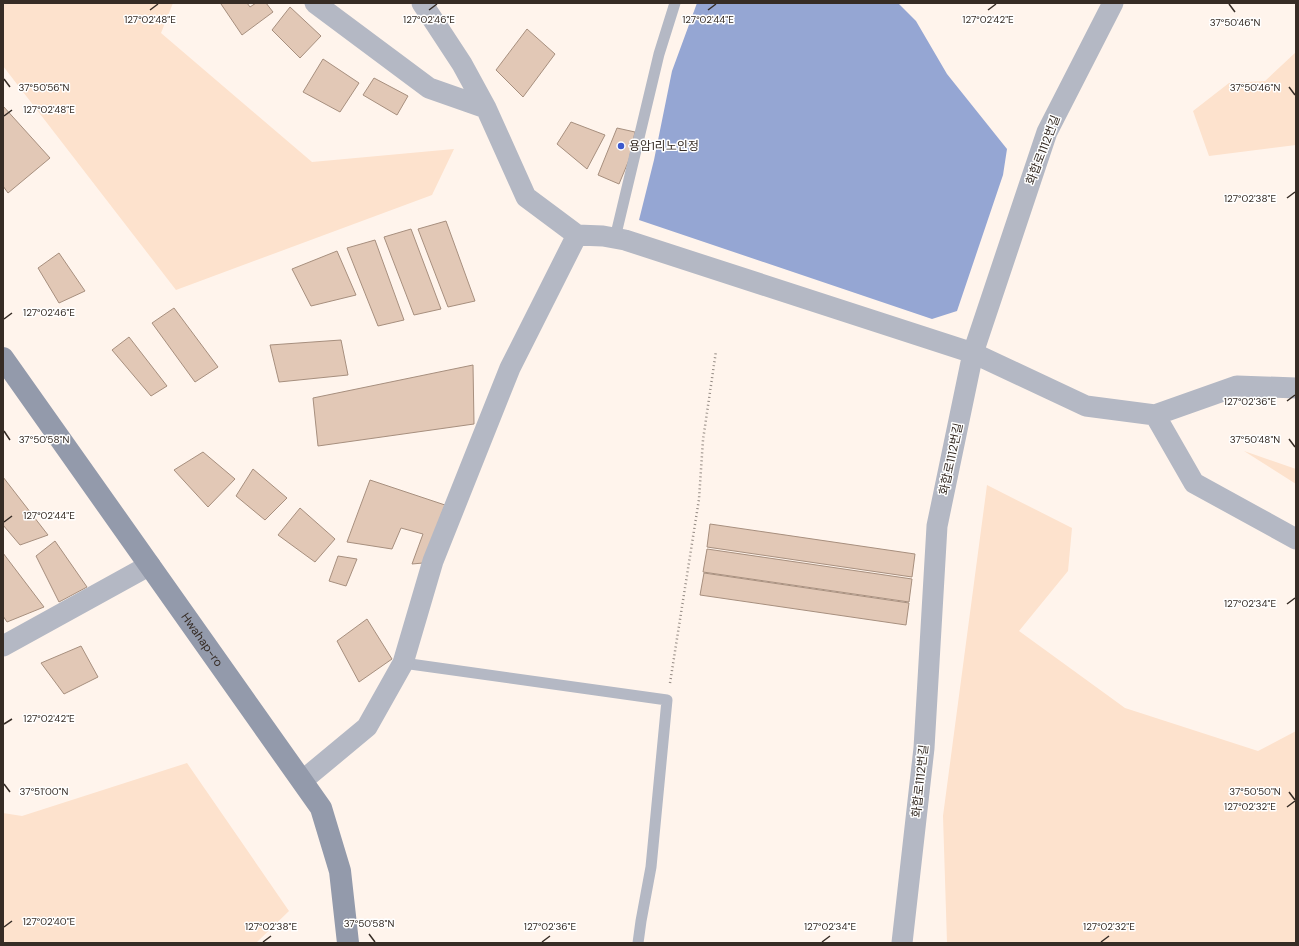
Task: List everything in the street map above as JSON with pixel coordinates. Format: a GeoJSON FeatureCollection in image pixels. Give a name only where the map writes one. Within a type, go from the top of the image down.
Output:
{"type":"FeatureCollection","features":[{"type":"Feature","properties":{"kind":"main road","name":"Hwahap-ro"},"geometry":{"type":"LineString","coordinates":[[3,358],[321,808],[340,871],[348,943]]}},
{"type":"Feature","properties":{"kind":"street"},"geometry":{"type":"LineString","coordinates":[[315,3],[429,88],[486,108]]}},
{"type":"Feature","properties":{"kind":"street"},"geometry":{"type":"LineString","coordinates":[[422,3],[462,64],[486,108],[526,197],[577,235],[625,240],[973,353],[1086,406],[1155,415],[1237,386],[1296,388]]}},
{"type":"Feature","properties":{"kind":"street","name":"화합로1112번길"},"geometry":{"type":"LineString","coordinates":[[902,943],[924,748],[937,526],[973,353],[1047,132],[1113,3]]}},
{"type":"Feature","properties":{"kind":"street"},"geometry":{"type":"LineString","coordinates":[[302,781],[367,727],[403,664],[433,561],[510,368],[577,235]]}},
{"type":"Feature","properties":{"kind":"street"},"geometry":{"type":"LineString","coordinates":[[1155,415],[1194,483],[1296,539]]}},
{"type":"Feature","properties":{"kind":"street"},"geometry":{"type":"LineString","coordinates":[[3,646],[150,565]]}},
{"type":"Feature","properties":{"kind":"lane"},"geometry":{"type":"LineString","coordinates":[[616,238],[659,54],[675,3]]}},
{"type":"Feature","properties":{"kind":"lane"},"geometry":{"type":"LineString","coordinates":[[403,664],[667,700],[652,866],[640,921],[638,943]]}},
{"type":"Feature","properties":{"kind":"path"},"geometry":{"type":"LineString","coordinates":[[667,700],[699,499],[702,440],[716,351]]}},
{"type":"Feature","properties":{"kind":"shaded area"},"geometry":{"type":"Polygon","coordinates":[[[3,3],[173,3],[161,33],[312,162],[454,149],[432,195],[176,290],[3,66],[3,3]]]}},
{"type":"Feature","properties":{"kind":"shaded area"},"geometry":{"type":"Polygon","coordinates":[[[1296,52],[1296,145],[1209,156],[1193,111],[1229,83],[1265,81],[1296,52]]]}},
{"type":"Feature","properties":{"kind":"shaded area"},"geometry":{"type":"Polygon","coordinates":[[[1244,451],[1296,469],[1296,484],[1244,451]]]}},
{"type":"Feature","properties":{"kind":"shaded area"},"geometry":{"type":"Polygon","coordinates":[[[987,485],[1072,528],[1068,571],[1019,631],[1125,708],[1258,751],[1296,731],[1296,943],[947,943],[943,816],[987,485]]]}},
{"type":"Feature","properties":{"kind":"shaded area"},"geometry":{"type":"Polygon","coordinates":[[[187,763],[289,911],[256,943],[3,943],[3,813],[22,816],[187,763]]]}},
{"type":"Feature","properties":{"kind":"water"},"geometry":{"type":"Polygon","coordinates":[[[697,3],[898,3],[916,21],[947,74],[1007,149],[1003,175],[957,311],[932,319],[639,220],[654,160],[672,71],[697,3]]]}},
{"type":"Feature","properties":{"kind":"building"},"geometry":{"type":"Polygon","coordinates":[[[247,3],[250,7],[256,3],[266,3],[273,12],[242,35],[221,4],[247,3]]]}},
{"type":"Feature","properties":{"kind":"building"},"geometry":{"type":"Polygon","coordinates":[[[290,7],[321,36],[300,58],[272,30],[290,7]]]}},
{"type":"Feature","properties":{"kind":"building"},"geometry":{"type":"Polygon","coordinates":[[[527,29],[555,54],[523,97],[496,70],[527,29]]]}},
{"type":"Feature","properties":{"kind":"building"},"geometry":{"type":"Polygon","coordinates":[[[323,59],[359,83],[340,112],[303,92],[323,59]]]}},
{"type":"Feature","properties":{"kind":"building"},"geometry":{"type":"Polygon","coordinates":[[[374,78],[408,96],[397,115],[363,95],[374,78]]]}},
{"type":"Feature","properties":{"kind":"building"},"geometry":{"type":"Polygon","coordinates":[[[3,106],[50,158],[8,193],[3,186],[3,106]]]}},
{"type":"Feature","properties":{"kind":"building"},"geometry":{"type":"Polygon","coordinates":[[[571,122],[605,135],[587,169],[557,144],[571,122]]]}},
{"type":"Feature","properties":{"kind":"building","name":"용암1리노인정"},"geometry":{"type":"Polygon","coordinates":[[[617,128],[635,132],[629,160],[619,184],[598,175],[617,128]]]}},
{"type":"Feature","properties":{"kind":"building"},"geometry":{"type":"Polygon","coordinates":[[[446,221],[475,301],[448,307],[418,229],[446,221]]]}},
{"type":"Feature","properties":{"kind":"building"},"geometry":{"type":"Polygon","coordinates":[[[411,229],[441,309],[414,315],[384,237],[411,229]]]}},
{"type":"Feature","properties":{"kind":"building"},"geometry":{"type":"Polygon","coordinates":[[[375,240],[404,320],[378,326],[347,248],[375,240]]]}},
{"type":"Feature","properties":{"kind":"building"},"geometry":{"type":"Polygon","coordinates":[[[337,251],[356,295],[311,306],[292,269],[337,251]]]}},
{"type":"Feature","properties":{"kind":"building"},"geometry":{"type":"Polygon","coordinates":[[[59,253],[85,291],[59,303],[38,268],[59,253]]]}},
{"type":"Feature","properties":{"kind":"building"},"geometry":{"type":"Polygon","coordinates":[[[174,308],[218,367],[195,382],[152,323],[174,308]]]}},
{"type":"Feature","properties":{"kind":"building"},"geometry":{"type":"Polygon","coordinates":[[[129,337],[167,386],[151,396],[112,350],[129,337]]]}},
{"type":"Feature","properties":{"kind":"building"},"geometry":{"type":"Polygon","coordinates":[[[341,340],[348,375],[279,382],[270,345],[341,340]]]}},
{"type":"Feature","properties":{"kind":"building"},"geometry":{"type":"Polygon","coordinates":[[[473,365],[474,424],[318,446],[313,398],[473,365]]]}},
{"type":"Feature","properties":{"kind":"building"},"geometry":{"type":"Polygon","coordinates":[[[203,452],[235,479],[208,507],[174,470],[203,452]]]}},
{"type":"Feature","properties":{"kind":"building"},"geometry":{"type":"Polygon","coordinates":[[[253,469],[287,498],[265,520],[236,496],[253,469]]]}},
{"type":"Feature","properties":{"kind":"building"},"geometry":{"type":"Polygon","coordinates":[[[3,477],[48,535],[20,545],[3,525],[3,477]]]}},
{"type":"Feature","properties":{"kind":"building"},"geometry":{"type":"Polygon","coordinates":[[[370,480],[445,505],[423,563],[412,564],[423,534],[401,528],[392,549],[347,542],[370,480]]]}},
{"type":"Feature","properties":{"kind":"building"},"geometry":{"type":"Polygon","coordinates":[[[300,508],[335,539],[315,562],[278,535],[300,508]]]}},
{"type":"Feature","properties":{"kind":"building"},"geometry":{"type":"Polygon","coordinates":[[[710,524],[915,554],[912,577],[707,547],[710,524]]]}},
{"type":"Feature","properties":{"kind":"building"},"geometry":{"type":"Polygon","coordinates":[[[55,541],[87,587],[59,602],[36,556],[55,541]]]}},
{"type":"Feature","properties":{"kind":"building"},"geometry":{"type":"Polygon","coordinates":[[[707,549],[912,579],[909,602],[703,572],[707,549]]]}},
{"type":"Feature","properties":{"kind":"building"},"geometry":{"type":"Polygon","coordinates":[[[3,553],[44,607],[7,622],[3,616],[3,553]]]}},
{"type":"Feature","properties":{"kind":"building"},"geometry":{"type":"Polygon","coordinates":[[[338,556],[357,559],[346,586],[329,581],[338,556]]]}},
{"type":"Feature","properties":{"kind":"building"},"geometry":{"type":"Polygon","coordinates":[[[704,573],[909,603],[906,625],[700,595],[704,573]]]}},
{"type":"Feature","properties":{"kind":"building"},"geometry":{"type":"Polygon","coordinates":[[[367,619],[392,659],[359,682],[337,641],[367,619]]]}},
{"type":"Feature","properties":{"kind":"building"},"geometry":{"type":"Polygon","coordinates":[[[81,646],[98,677],[64,694],[41,663],[81,646]]]}},
{"type":"Feature","properties":{"kind":"place","name":"용암1리노인정"},"geometry":{"type":"Point","coordinates":[621,146]}}]}
